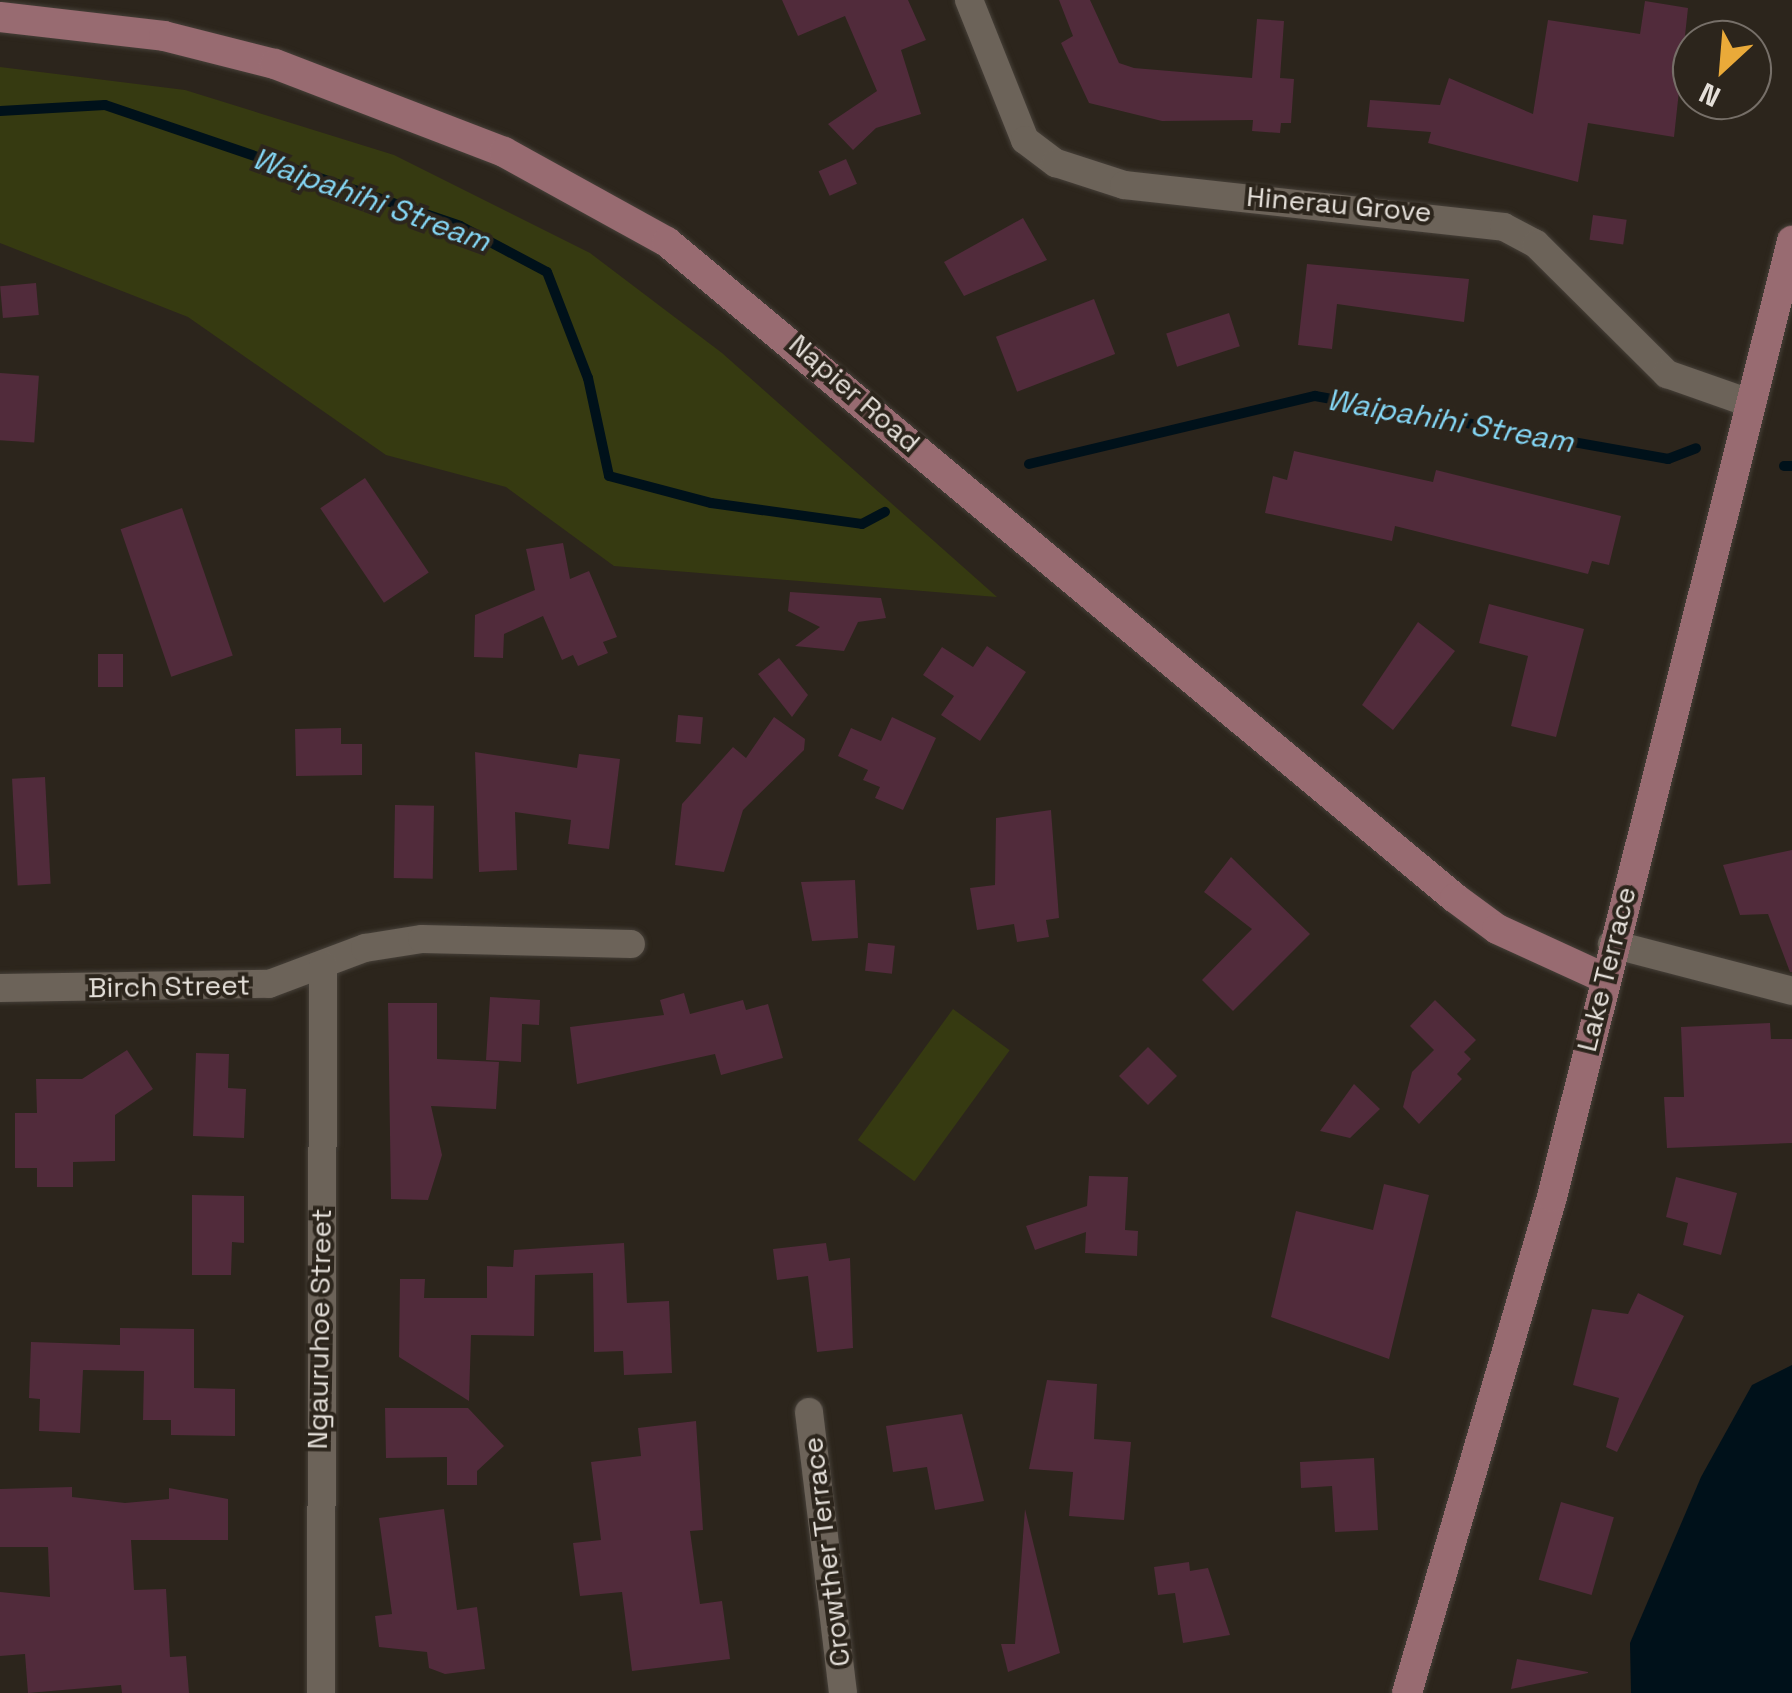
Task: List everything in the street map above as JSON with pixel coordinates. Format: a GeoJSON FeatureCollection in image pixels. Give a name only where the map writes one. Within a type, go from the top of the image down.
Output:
{"type":"FeatureCollection","features":[{"type":"Feature","properties":{"kind":"main road","name":"Napier Road"},"geometry":{"type":"LineString","coordinates":[[0,17],[164,36],[274,64],[504,152],[652,233],[750,303],[1456,898],[1512,937],[1602,977]]}},
{"type":"Feature","properties":{"kind":"main road","name":"Lake Terrace"},"geometry":{"type":"LineString","coordinates":[[1407,1693],[1524,1304],[1602,977],[1792,241]]}},
{"type":"Feature","properties":{"kind":"street","name":"Hinerau Grove"},"geometry":{"type":"LineString","coordinates":[[969,0],[1025,140],[1056,163],[1124,185],[1504,228],[1536,244],[1667,374],[1752,404]]}},
{"type":"Feature","properties":{"kind":"street","name":"Birch Street"},"geometry":{"type":"LineString","coordinates":[[0,988],[191,990],[269,984],[422,939],[631,944]]}},
{"type":"Feature","properties":{"kind":"street"},"geometry":{"type":"LineString","coordinates":[[1612,944],[1792,991]]}},
{"type":"Feature","properties":{"kind":"street","name":"Ngauruhoe Street"},"geometry":{"type":"LineString","coordinates":[[321,1693],[323,966]]}},
{"type":"Feature","properties":{"kind":"street","name":"Crowther Terrace"},"geometry":{"type":"LineString","coordinates":[[809,1412],[843,1693]]}},
{"type":"Feature","properties":{"kind":"green space"},"geometry":{"type":"Polygon","coordinates":[[[0,67],[185,90],[394,155],[590,253],[722,353],[997,597],[614,566],[506,487],[386,455],[188,317],[0,243],[0,67]]]}},
{"type":"Feature","properties":{"kind":"green space"},"geometry":{"type":"Polygon","coordinates":[[[953,1009],[1010,1050],[914,1181],[858,1140],[953,1009]]]}},
{"type":"Feature","properties":{"kind":"water"},"geometry":{"type":"Polygon","coordinates":[[[1792,1365],[1792,1693],[1631,1693],[1630,1643],[1701,1477],[1752,1385],[1792,1365]]]}},
{"type":"Feature","properties":{"kind":"building"},"geometry":{"type":"Polygon","coordinates":[[[782,0],[908,0],[926,40],[901,50],[921,114],[876,128],[853,150],[828,124],[877,91],[845,16],[798,36],[782,0]]]}},
{"type":"Feature","properties":{"kind":"building"},"geometry":{"type":"Polygon","coordinates":[[[1059,0],[1090,0],[1119,63],[1134,68],[1252,78],[1257,19],[1284,21],[1280,78],[1294,79],[1291,123],[1281,123],[1280,133],[1252,131],[1253,120],[1162,121],[1089,103],[1061,43],[1073,36],[1059,0]]]}},
{"type":"Feature","properties":{"kind":"building"},"geometry":{"type":"Polygon","coordinates":[[[1645,1],[1688,8],[1687,20],[1672,20],[1674,137],[1588,123],[1578,182],[1428,143],[1431,132],[1367,127],[1370,100],[1440,105],[1449,78],[1533,114],[1548,20],[1640,34],[1645,1]]]}},
{"type":"Feature","properties":{"kind":"building"},"geometry":{"type":"Polygon","coordinates":[[[846,159],[857,184],[830,196],[819,171],[846,159]]]}},
{"type":"Feature","properties":{"kind":"building"},"geometry":{"type":"Polygon","coordinates":[[[1593,215],[1627,220],[1623,244],[1590,240],[1593,215]]]}},
{"type":"Feature","properties":{"kind":"building"},"geometry":{"type":"Polygon","coordinates":[[[1023,218],[1047,260],[964,296],[944,262],[1023,218]]]}},
{"type":"Feature","properties":{"kind":"building"},"geometry":{"type":"Polygon","coordinates":[[[1307,264],[1469,279],[1464,322],[1337,304],[1332,349],[1298,345],[1307,264]]]}},
{"type":"Feature","properties":{"kind":"building"},"geometry":{"type":"Polygon","coordinates":[[[36,283],[39,315],[3,318],[0,286],[36,283]]]}},
{"type":"Feature","properties":{"kind":"building"},"geometry":{"type":"Polygon","coordinates":[[[1094,299],[1115,354],[1017,392],[996,337],[1094,299]]]}},
{"type":"Feature","properties":{"kind":"building"},"geometry":{"type":"Polygon","coordinates":[[[1229,313],[1240,346],[1177,367],[1166,333],[1229,313]]]}},
{"type":"Feature","properties":{"kind":"building"},"geometry":{"type":"Polygon","coordinates":[[[0,373],[39,376],[34,443],[0,440],[0,373]]]}},
{"type":"Feature","properties":{"kind":"building"},"geometry":{"type":"Polygon","coordinates":[[[1294,451],[1433,482],[1436,470],[1621,516],[1609,565],[1592,561],[1588,574],[1395,526],[1392,541],[1265,513],[1273,476],[1287,480],[1294,451]]]}},
{"type":"Feature","properties":{"kind":"building"},"geometry":{"type":"Polygon","coordinates":[[[365,478],[429,573],[384,603],[320,508],[365,478]]]}},
{"type":"Feature","properties":{"kind":"building"},"geometry":{"type":"Polygon","coordinates":[[[182,508],[233,656],[171,677],[121,529],[182,508]]]}},
{"type":"Feature","properties":{"kind":"building"},"geometry":{"type":"Polygon","coordinates":[[[563,543],[570,579],[589,571],[617,637],[603,642],[608,653],[578,666],[573,655],[562,660],[543,616],[504,634],[503,658],[474,657],[475,615],[535,590],[526,549],[563,543]]]}},
{"type":"Feature","properties":{"kind":"building"},"geometry":{"type":"Polygon","coordinates":[[[790,592],[881,598],[886,618],[858,622],[844,651],[795,646],[820,627],[788,611],[790,592]]]}},
{"type":"Feature","properties":{"kind":"building"},"geometry":{"type":"Polygon","coordinates":[[[1489,604],[1584,629],[1556,737],[1511,726],[1528,656],[1479,643],[1489,604]]]}},
{"type":"Feature","properties":{"kind":"building"},"geometry":{"type":"Polygon","coordinates":[[[1418,622],[1455,651],[1393,730],[1362,705],[1418,622]]]}},
{"type":"Feature","properties":{"kind":"building"},"geometry":{"type":"Polygon","coordinates":[[[987,646],[1026,672],[980,741],[941,715],[954,696],[923,675],[942,647],[973,667],[987,646]]]}},
{"type":"Feature","properties":{"kind":"building"},"geometry":{"type":"Polygon","coordinates":[[[98,654],[123,654],[123,687],[98,687],[98,654]]]}},
{"type":"Feature","properties":{"kind":"building"},"geometry":{"type":"Polygon","coordinates":[[[779,658],[808,695],[792,717],[758,674],[779,658]]]}},
{"type":"Feature","properties":{"kind":"building"},"geometry":{"type":"Polygon","coordinates":[[[678,715],[703,717],[701,744],[676,742],[678,715]]]}},
{"type":"Feature","properties":{"kind":"building"},"geometry":{"type":"Polygon","coordinates":[[[774,717],[805,739],[804,750],[743,810],[724,872],[675,865],[682,804],[733,747],[746,758],[774,717]]]}},
{"type":"Feature","properties":{"kind":"building"},"geometry":{"type":"Polygon","coordinates":[[[892,717],[936,738],[903,810],[875,798],[880,787],[863,780],[868,770],[838,756],[851,728],[881,741],[892,717]]]}},
{"type":"Feature","properties":{"kind":"building"},"geometry":{"type":"Polygon","coordinates":[[[341,728],[341,744],[362,744],[362,775],[296,776],[295,729],[341,728]]]}},
{"type":"Feature","properties":{"kind":"building"},"geometry":{"type":"Polygon","coordinates":[[[475,752],[577,768],[579,754],[620,759],[609,849],[568,844],[571,820],[515,812],[517,870],[479,872],[475,752]]]}},
{"type":"Feature","properties":{"kind":"building"},"geometry":{"type":"Polygon","coordinates":[[[45,777],[51,884],[18,886],[12,779],[45,777]]]}},
{"type":"Feature","properties":{"kind":"building"},"geometry":{"type":"Polygon","coordinates":[[[395,805],[434,806],[433,879],[394,878],[395,805]]]}},
{"type":"Feature","properties":{"kind":"building"},"geometry":{"type":"Polygon","coordinates":[[[1051,810],[1059,918],[1046,920],[1049,937],[1017,942],[1014,924],[977,930],[970,888],[995,885],[996,818],[1051,810]]]}},
{"type":"Feature","properties":{"kind":"building"},"geometry":{"type":"Polygon","coordinates":[[[1792,850],[1790,972],[1768,914],[1740,915],[1723,865],[1792,850]]]}},
{"type":"Feature","properties":{"kind":"building"},"geometry":{"type":"Polygon","coordinates":[[[1231,857],[1310,934],[1233,1011],[1202,980],[1252,929],[1204,892],[1231,857]]]}},
{"type":"Feature","properties":{"kind":"building"},"geometry":{"type":"Polygon","coordinates":[[[855,880],[858,938],[812,941],[801,882],[855,880]]]}},
{"type":"Feature","properties":{"kind":"building"},"geometry":{"type":"Polygon","coordinates":[[[868,943],[895,946],[892,974],[865,971],[868,943]]]}},
{"type":"Feature","properties":{"kind":"building"},"geometry":{"type":"Polygon","coordinates":[[[684,993],[690,1014],[743,1000],[746,1010],[768,1004],[783,1058],[721,1075],[715,1054],[577,1084],[570,1027],[664,1015],[660,1000],[684,993]]]}},
{"type":"Feature","properties":{"kind":"building"},"geometry":{"type":"Polygon","coordinates":[[[490,997],[540,1000],[539,1025],[522,1024],[521,1062],[486,1060],[490,997]]]}},
{"type":"Feature","properties":{"kind":"building"},"geometry":{"type":"Polygon","coordinates":[[[1435,1000],[1476,1040],[1464,1052],[1471,1059],[1457,1074],[1462,1079],[1419,1124],[1403,1107],[1412,1072],[1434,1050],[1410,1026],[1435,1000]]]}},
{"type":"Feature","properties":{"kind":"building"},"geometry":{"type":"Polygon","coordinates":[[[388,1003],[437,1003],[437,1059],[499,1062],[496,1109],[431,1106],[442,1155],[428,1200],[391,1199],[388,1003]]]}},
{"type":"Feature","properties":{"kind":"building"},"geometry":{"type":"Polygon","coordinates":[[[1770,1023],[1771,1039],[1792,1039],[1792,1143],[1667,1148],[1664,1097],[1684,1097],[1681,1027],[1770,1023]]]}},
{"type":"Feature","properties":{"kind":"building"},"geometry":{"type":"Polygon","coordinates":[[[1148,1047],[1177,1076],[1148,1105],[1119,1076],[1148,1047]]]}},
{"type":"Feature","properties":{"kind":"building"},"geometry":{"type":"Polygon","coordinates":[[[127,1050],[153,1089],[115,1115],[115,1161],[73,1162],[73,1187],[37,1187],[37,1168],[15,1168],[15,1113],[37,1113],[36,1079],[82,1079],[127,1050]]]}},
{"type":"Feature","properties":{"kind":"building"},"geometry":{"type":"Polygon","coordinates":[[[196,1053],[229,1054],[228,1088],[246,1089],[244,1138],[193,1136],[196,1053]]]}},
{"type":"Feature","properties":{"kind":"building"},"geometry":{"type":"Polygon","coordinates":[[[1354,1084],[1380,1109],[1350,1138],[1320,1131],[1354,1084]]]}},
{"type":"Feature","properties":{"kind":"building"},"geometry":{"type":"Polygon","coordinates":[[[1089,1176],[1128,1177],[1125,1230],[1138,1231],[1137,1256],[1085,1253],[1086,1232],[1035,1250],[1026,1226],[1087,1206],[1089,1176]]]}},
{"type":"Feature","properties":{"kind":"building"},"geometry":{"type":"Polygon","coordinates":[[[1676,1177],[1737,1193],[1721,1255],[1683,1245],[1688,1223],[1666,1217],[1676,1177]]]}},
{"type":"Feature","properties":{"kind":"building"},"geometry":{"type":"Polygon","coordinates":[[[1384,1184],[1429,1195],[1389,1359],[1271,1317],[1296,1211],[1373,1230],[1384,1184]]]}},
{"type":"Feature","properties":{"kind":"building"},"geometry":{"type":"Polygon","coordinates":[[[192,1195],[244,1196],[244,1243],[232,1242],[231,1275],[192,1275],[192,1195]]]}},
{"type":"Feature","properties":{"kind":"building"},"geometry":{"type":"Polygon","coordinates":[[[624,1243],[627,1303],[669,1301],[672,1373],[624,1375],[623,1351],[594,1352],[593,1273],[535,1275],[534,1336],[471,1335],[469,1401],[399,1357],[400,1279],[425,1279],[424,1298],[487,1298],[487,1266],[513,1267],[514,1250],[624,1243]]]}},
{"type":"Feature","properties":{"kind":"building"},"geometry":{"type":"Polygon","coordinates":[[[826,1243],[829,1261],[850,1258],[853,1348],[817,1352],[808,1276],[777,1280],[773,1249],[826,1243]]]}},
{"type":"Feature","properties":{"kind":"building"},"geometry":{"type":"Polygon","coordinates":[[[1638,1293],[1684,1316],[1617,1452],[1606,1447],[1619,1398],[1573,1385],[1592,1309],[1628,1314],[1638,1293]]]}},
{"type":"Feature","properties":{"kind":"building"},"geometry":{"type":"Polygon","coordinates":[[[120,1328],[194,1329],[194,1388],[235,1389],[235,1436],[171,1435],[171,1420],[143,1420],[144,1371],[83,1370],[80,1433],[39,1431],[40,1399],[29,1398],[31,1342],[120,1345],[120,1328]]]}},
{"type":"Feature","properties":{"kind":"building"},"geometry":{"type":"Polygon","coordinates":[[[1047,1380],[1097,1384],[1094,1439],[1131,1442],[1124,1520],[1069,1516],[1073,1472],[1029,1469],[1047,1380]]]}},
{"type":"Feature","properties":{"kind":"building"},"geometry":{"type":"Polygon","coordinates":[[[385,1408],[468,1408],[504,1446],[477,1471],[477,1485],[447,1485],[447,1457],[386,1458],[385,1408]]]}},
{"type":"Feature","properties":{"kind":"building"},"geometry":{"type":"Polygon","coordinates":[[[962,1414],[984,1501],[935,1510],[927,1467],[893,1472],[886,1426],[962,1414]]]}},
{"type":"Feature","properties":{"kind":"building"},"geometry":{"type":"Polygon","coordinates":[[[696,1421],[703,1530],[690,1531],[700,1604],[722,1601],[730,1659],[632,1671],[622,1592],[580,1596],[573,1543],[601,1540],[591,1462],[641,1456],[638,1428],[696,1421]]]}},
{"type":"Feature","properties":{"kind":"building"},"geometry":{"type":"Polygon","coordinates":[[[1374,1458],[1378,1530],[1335,1532],[1332,1486],[1301,1488],[1300,1462],[1374,1458]]]}},
{"type":"Feature","properties":{"kind":"building"},"geometry":{"type":"Polygon","coordinates":[[[72,1487],[72,1497],[125,1503],[169,1499],[169,1488],[228,1499],[228,1540],[131,1540],[134,1590],[166,1589],[170,1657],[186,1656],[189,1693],[122,1693],[121,1685],[28,1693],[25,1654],[0,1656],[0,1592],[50,1597],[48,1547],[0,1547],[0,1489],[72,1487]]]}},
{"type":"Feature","properties":{"kind":"building"},"geometry":{"type":"Polygon","coordinates":[[[1561,1502],[1614,1517],[1592,1595],[1539,1580],[1561,1502]]]}},
{"type":"Feature","properties":{"kind":"building"},"geometry":{"type":"Polygon","coordinates":[[[444,1509],[457,1610],[477,1607],[485,1669],[445,1674],[429,1668],[427,1652],[379,1647],[375,1616],[392,1614],[379,1518],[444,1509]]]}},
{"type":"Feature","properties":{"kind":"building"},"geometry":{"type":"Polygon","coordinates":[[[1025,1509],[1060,1653],[1008,1672],[1001,1644],[1015,1644],[1025,1509]]]}},
{"type":"Feature","properties":{"kind":"building"},"geometry":{"type":"Polygon","coordinates":[[[1189,1562],[1190,1571],[1208,1568],[1230,1635],[1183,1643],[1175,1593],[1158,1595],[1154,1567],[1189,1562]]]}},
{"type":"Feature","properties":{"kind":"building"},"geometry":{"type":"Polygon","coordinates":[[[1517,1659],[1588,1672],[1588,1673],[1511,1689],[1517,1659]]]}},
{"type":"Feature","properties":{"kind":"waterway","name":"Waipahihi Stream"},"geometry":{"type":"LineString","coordinates":[[0,111],[105,105],[460,226],[547,272],[588,378],[609,476],[711,503],[862,524],[885,512]]}},
{"type":"Feature","properties":{"kind":"waterway","name":"Waipahihi Stream"},"geometry":{"type":"LineString","coordinates":[[1029,464],[1315,396],[1668,459],[1696,448]]}},
{"type":"Feature","properties":{"kind":"waterway","name":"Waipahihi Stream"},"geometry":{"type":"LineString","coordinates":[[1784,466],[1792,466]]}}]}
